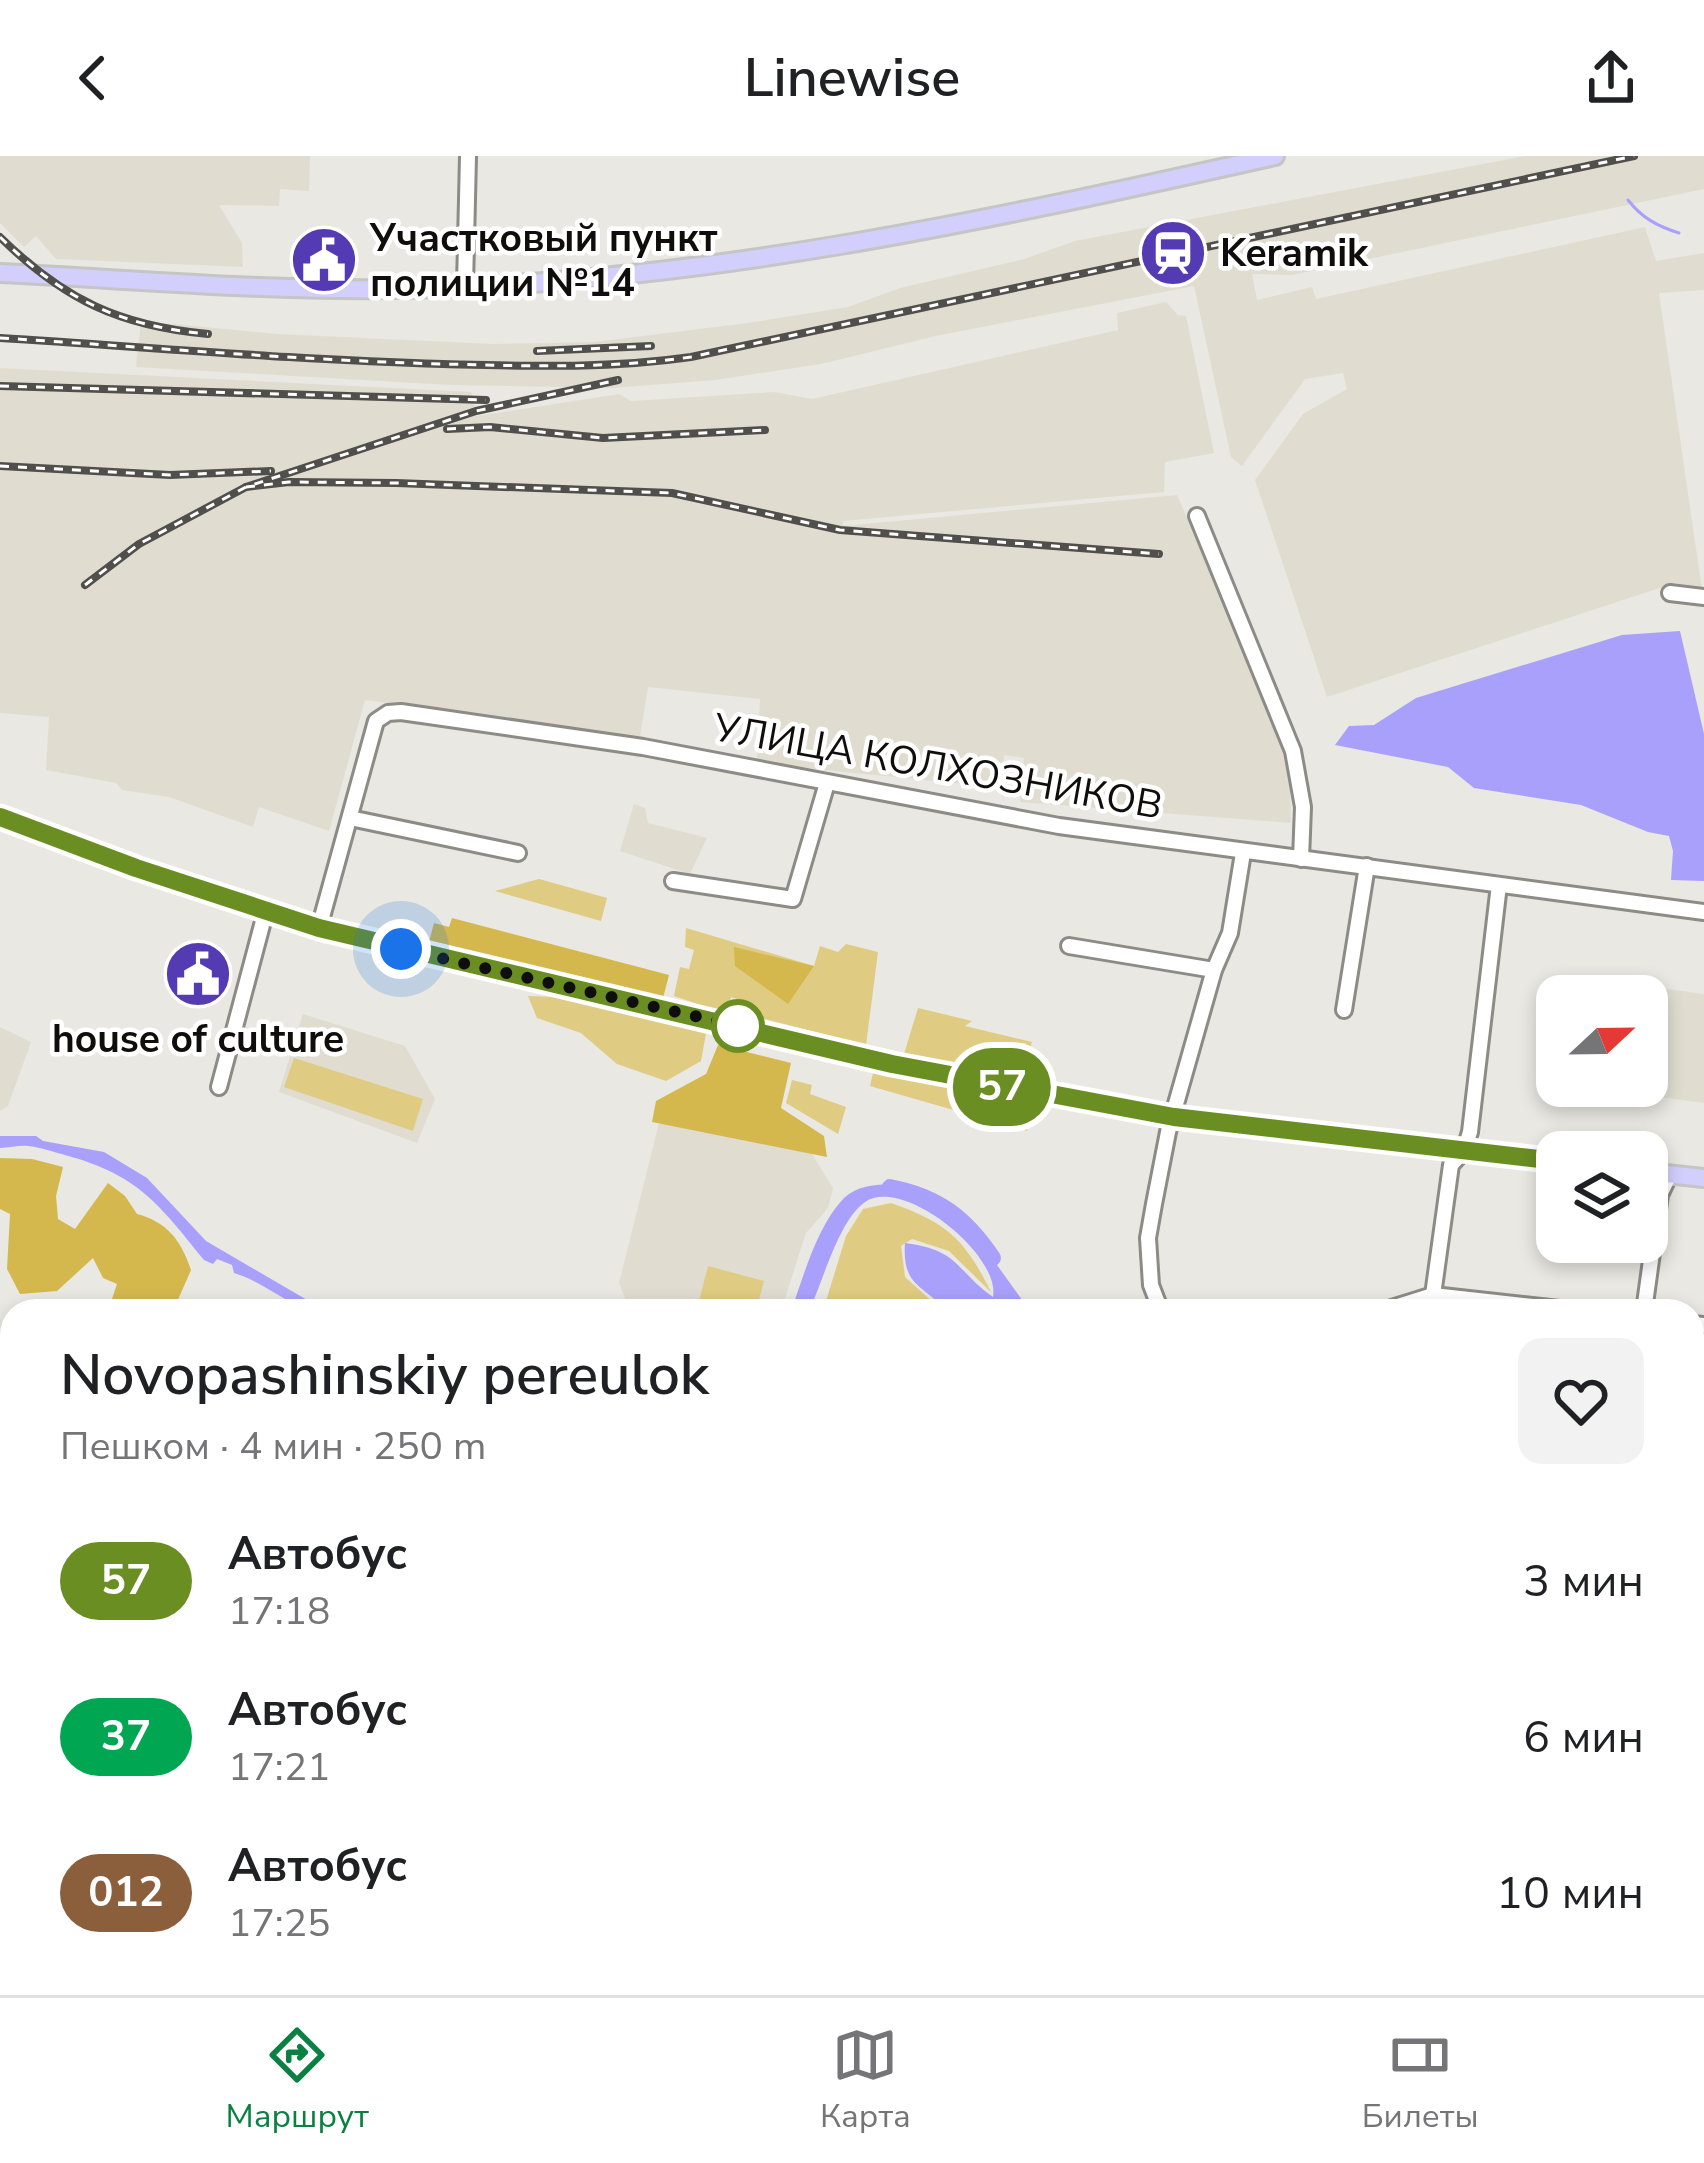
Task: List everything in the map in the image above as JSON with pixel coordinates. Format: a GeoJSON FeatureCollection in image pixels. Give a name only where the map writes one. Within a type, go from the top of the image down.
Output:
{"type":"FeatureCollection","features":[{"type":"Feature","properties":{"kind":"main road"},"geometry":{"type":"LineString","coordinates":[[0,273],[388,290],[625,274],[824,250],[1275,156]]}},
{"type":"Feature","properties":{"kind":"main road"},"geometry":{"type":"LineString","coordinates":[[0,818],[319,928],[892,1064],[1174,1117],[1536,1159]]}},
{"type":"Feature","properties":{"kind":"main road"},"geometry":{"type":"LineString","coordinates":[[1670,1174],[1704,1178]]}},
{"type":"Feature","properties":{"kind":"street"},"geometry":{"type":"LineString","coordinates":[[465,286],[468,156]]}},
{"type":"Feature","properties":{"kind":"street"},"geometry":{"type":"LineString","coordinates":[[1197,516],[1293,752],[1303,807],[1300,859]]}},
{"type":"Feature","properties":{"kind":"street"},"geometry":{"type":"LineString","coordinates":[[1670,593],[1704,597]]}},
{"type":"Feature","properties":{"kind":"street","name":"УЛИЦА КОЛХОЗНИКОВ"},"geometry":{"type":"LineString","coordinates":[[319,928],[376,721],[388,713],[643,747],[962,810],[1243,853],[1704,912]]}},
{"type":"Feature","properties":{"kind":"street"},"geometry":{"type":"LineString","coordinates":[[674,881],[793,899],[827,784]]}},
{"type":"Feature","properties":{"kind":"street"},"geometry":{"type":"LineString","coordinates":[[350,818],[518,853]]}},
{"type":"Feature","properties":{"kind":"street"},"geometry":{"type":"LineString","coordinates":[[1156,1299],[1148,1238],[1174,1117],[1214,970],[1230,933],[1243,853]]}},
{"type":"Feature","properties":{"kind":"street"},"geometry":{"type":"LineString","coordinates":[[1344,1010],[1366,866]]}},
{"type":"Feature","properties":{"kind":"street"},"geometry":{"type":"LineString","coordinates":[[1432,1295],[1451,1165],[1464,1150],[1470,1132],[1499,885]]}},
{"type":"Feature","properties":{"kind":"street"},"geometry":{"type":"LineString","coordinates":[[219,1087],[266,910]]}},
{"type":"Feature","properties":{"kind":"street"},"geometry":{"type":"LineString","coordinates":[[1069,946],[1214,970]]}},
{"type":"Feature","properties":{"kind":"street"},"geometry":{"type":"LineString","coordinates":[[1646,1299],[1660,1195],[1670,1174]]}},
{"type":"Feature","properties":{"kind":"street"},"geometry":{"type":"LineString","coordinates":[[1420,1299],[1432,1295],[1468,1299]]}},
{"type":"Feature","properties":{"kind":"shaded area"},"geometry":{"type":"Polygon","coordinates":[[[0,156],[310,156],[309,191],[280,189],[279,206],[219,205],[242,243],[243,267],[56,259],[36,236],[24,247],[0,223],[0,156]]]}},
{"type":"Feature","properties":{"kind":"shaded area"},"geometry":{"type":"Polygon","coordinates":[[[1525,156],[1704,156],[1704,189],[1292,275],[1252,274],[1257,300],[1312,287],[1316,299],[1645,227],[1656,261],[1704,253],[1704,290],[1659,293],[1702,590],[1675,583],[1327,697],[1255,480],[1303,414],[1347,389],[1343,373],[1305,379],[1242,466],[1231,457],[1194,286],[936,336],[821,364],[715,380],[612,388],[451,385],[136,367],[141,321],[278,334],[493,344],[594,342],[748,323],[848,307],[900,288],[1024,259],[1075,241],[1525,156]]]}},
{"type":"Feature","properties":{"kind":"shaded area"},"geometry":{"type":"Polygon","coordinates":[[[1166,302],[1178,315],[1186,316],[1214,453],[1165,462],[1164,492],[843,521],[843,526],[1177,495],[1289,751],[1291,823],[1020,802],[1024,758],[1004,755],[1002,788],[757,763],[760,699],[648,687],[640,737],[365,700],[329,831],[259,807],[253,827],[169,797],[46,770],[49,717],[0,713],[0,368],[471,392],[477,416],[619,394],[631,401],[774,392],[812,399],[1118,330],[1117,313],[1166,302]]]}},
{"type":"Feature","properties":{"kind":"shaded area"},"geometry":{"type":"Polygon","coordinates":[[[1680,631],[1704,734],[1704,881],[1671,880],[1669,836],[1581,805],[1474,788],[1448,767],[1335,745],[1349,726],[1374,725],[1416,698],[1622,635],[1680,631]]]}},
{"type":"Feature","properties":{"kind":"shaded area"},"geometry":{"type":"Polygon","coordinates":[[[634,804],[645,808],[648,823],[707,838],[690,874],[620,851],[634,804]]]}},
{"type":"Feature","properties":{"kind":"shaded area"},"geometry":{"type":"Polygon","coordinates":[[[539,879],[607,898],[601,921],[495,891],[539,879]]]}},
{"type":"Feature","properties":{"kind":"shaded area"},"geometry":{"type":"Polygon","coordinates":[[[452,918],[669,975],[662,1002],[429,942],[434,923],[449,927],[452,918]]]}},
{"type":"Feature","properties":{"kind":"shaded area"},"geometry":{"type":"Polygon","coordinates":[[[686,928],[814,966],[820,946],[838,952],[846,944],[878,952],[866,1045],[749,1015],[751,1004],[731,997],[728,1014],[674,996],[680,967],[689,969],[694,950],[685,947],[686,928]]]}},
{"type":"Feature","properties":{"kind":"shaded area"},"geometry":{"type":"Polygon","coordinates":[[[734,947],[814,966],[788,1004],[735,966],[734,947]]]}},
{"type":"Feature","properties":{"kind":"shaded area"},"geometry":{"type":"Polygon","coordinates":[[[1668,989],[1704,994],[1704,1103],[1668,1098],[1668,989]]]}},
{"type":"Feature","properties":{"kind":"shaded area"},"geometry":{"type":"Polygon","coordinates":[[[528,996],[555,997],[707,1028],[701,1061],[666,1081],[617,1064],[581,1033],[537,1018],[528,996]]]}},
{"type":"Feature","properties":{"kind":"shaded area"},"geometry":{"type":"Polygon","coordinates":[[[918,1008],[972,1021],[965,1026],[1032,1042],[1027,1059],[1035,1062],[1031,1078],[904,1054],[918,1008]]]}},
{"type":"Feature","properties":{"kind":"shaded area"},"geometry":{"type":"Polygon","coordinates":[[[303,1014],[405,1046],[435,1099],[417,1143],[279,1092],[303,1014]]]}},
{"type":"Feature","properties":{"kind":"shaded area"},"geometry":{"type":"Polygon","coordinates":[[[0,1027],[31,1042],[8,1106],[0,1111],[0,1027]]]}},
{"type":"Feature","properties":{"kind":"shaded area"},"geometry":{"type":"Polygon","coordinates":[[[718,1045],[791,1063],[781,1108],[824,1136],[827,1157],[652,1122],[656,1101],[706,1074],[718,1045]]]}},
{"type":"Feature","properties":{"kind":"shaded area"},"geometry":{"type":"Polygon","coordinates":[[[294,1058],[423,1099],[413,1131],[284,1087],[294,1058]]]}},
{"type":"Feature","properties":{"kind":"shaded area"},"geometry":{"type":"Polygon","coordinates":[[[874,1069],[1033,1099],[1027,1131],[870,1086],[874,1069]]]}},
{"type":"Feature","properties":{"kind":"shaded area"},"geometry":{"type":"Polygon","coordinates":[[[792,1080],[812,1085],[810,1094],[846,1107],[838,1134],[786,1103],[792,1080]]]}},
{"type":"Feature","properties":{"kind":"shaded area"},"geometry":{"type":"Polygon","coordinates":[[[659,1123],[804,1141],[833,1188],[828,1208],[806,1233],[785,1299],[625,1299],[619,1283],[659,1123]]]}},
{"type":"Feature","properties":{"kind":"shaded area"},"geometry":{"type":"Polygon","coordinates":[[[0,1136],[36,1136],[104,1152],[147,1178],[206,1241],[305,1299],[285,1299],[234,1273],[232,1265],[204,1260],[159,1207],[111,1172],[37,1147],[0,1148],[0,1136]]]}},
{"type":"Feature","properties":{"kind":"shaded area"},"geometry":{"type":"Polygon","coordinates":[[[0,1158],[63,1167],[56,1196],[58,1219],[75,1229],[108,1183],[137,1214],[165,1227],[191,1270],[178,1299],[112,1299],[117,1284],[103,1278],[93,1258],[57,1291],[20,1294],[7,1269],[10,1214],[0,1209],[0,1158]]]}},
{"type":"Feature","properties":{"kind":"shaded area"},"geometry":{"type":"Polygon","coordinates":[[[889,1184],[931,1197],[969,1226],[1021,1299],[934,1299],[910,1276],[905,1243],[947,1256],[993,1297],[991,1280],[982,1261],[946,1224],[902,1200],[882,1197],[865,1202],[847,1222],[814,1299],[795,1299],[826,1222],[844,1198],[889,1184]]]}},
{"type":"Feature","properties":{"kind":"shaded area"},"geometry":{"type":"Polygon","coordinates":[[[891,1203],[940,1226],[962,1245],[991,1292],[949,1251],[912,1239],[901,1246],[905,1277],[930,1299],[827,1299],[846,1236],[863,1209],[891,1203]]]}},
{"type":"Feature","properties":{"kind":"shaded area"},"geometry":{"type":"Polygon","coordinates":[[[708,1266],[764,1281],[759,1299],[700,1299],[708,1266]]]}},
{"type":"Feature","properties":{"kind":"waterway"},"geometry":{"type":"LineString","coordinates":[[1628,200],[1650,221],[1679,233]]}},
{"type":"Feature","properties":{"kind":"waterway"},"geometry":{"type":"LineString","coordinates":[[890,1187],[923,1196],[949,1211],[993,1258]]}},
{"type":"Feature","properties":{"kind":"railway"},"geometry":{"type":"LineString","coordinates":[[0,338],[388,362],[567,366],[660,361],[1634,156]]}},
{"type":"Feature","properties":{"kind":"railway"},"geometry":{"type":"LineString","coordinates":[[0,237],[47,278],[95,306],[147,324],[208,334]]}},
{"type":"Feature","properties":{"kind":"railway"},"geometry":{"type":"LineString","coordinates":[[537,351],[651,346]]}},
{"type":"Feature","properties":{"kind":"railway"},"geometry":{"type":"LineString","coordinates":[[85,585],[139,544],[246,487],[476,411],[618,380]]}},
{"type":"Feature","properties":{"kind":"railway"},"geometry":{"type":"LineString","coordinates":[[0,386],[486,400]]}},
{"type":"Feature","properties":{"kind":"railway"},"geometry":{"type":"LineString","coordinates":[[447,429],[490,427],[603,438],[765,430]]}},
{"type":"Feature","properties":{"kind":"railway"},"geometry":{"type":"LineString","coordinates":[[0,466],[170,475],[271,471]]}},
{"type":"Feature","properties":{"kind":"railway"},"geometry":{"type":"LineString","coordinates":[[246,487],[289,482],[396,483],[672,493],[840,530],[1159,554]]}},
{"type":"Feature","properties":{"kind":"bus line","name":"57"},"geometry":{"type":"LineString","coordinates":[[0,817],[319,928],[892,1064],[1174,1117],[1536,1159]]}},
{"type":"Feature","properties":{"kind":"place","name":"Keramik"},"geometry":{"type":"Point","coordinates":[1173,253]}},
{"type":"Feature","properties":{"kind":"place","name":"Участковый пункт полиции №14"},"geometry":{"type":"Point","coordinates":[324,260]}},
{"type":"Feature","properties":{"kind":"place","name":"house of culture"},"geometry":{"type":"Point","coordinates":[198,974]}},
{"type":"Feature","properties":{"kind":"route"},"geometry":{"type":"LineString","coordinates":[[401,949],[738,1026]]}}]}
